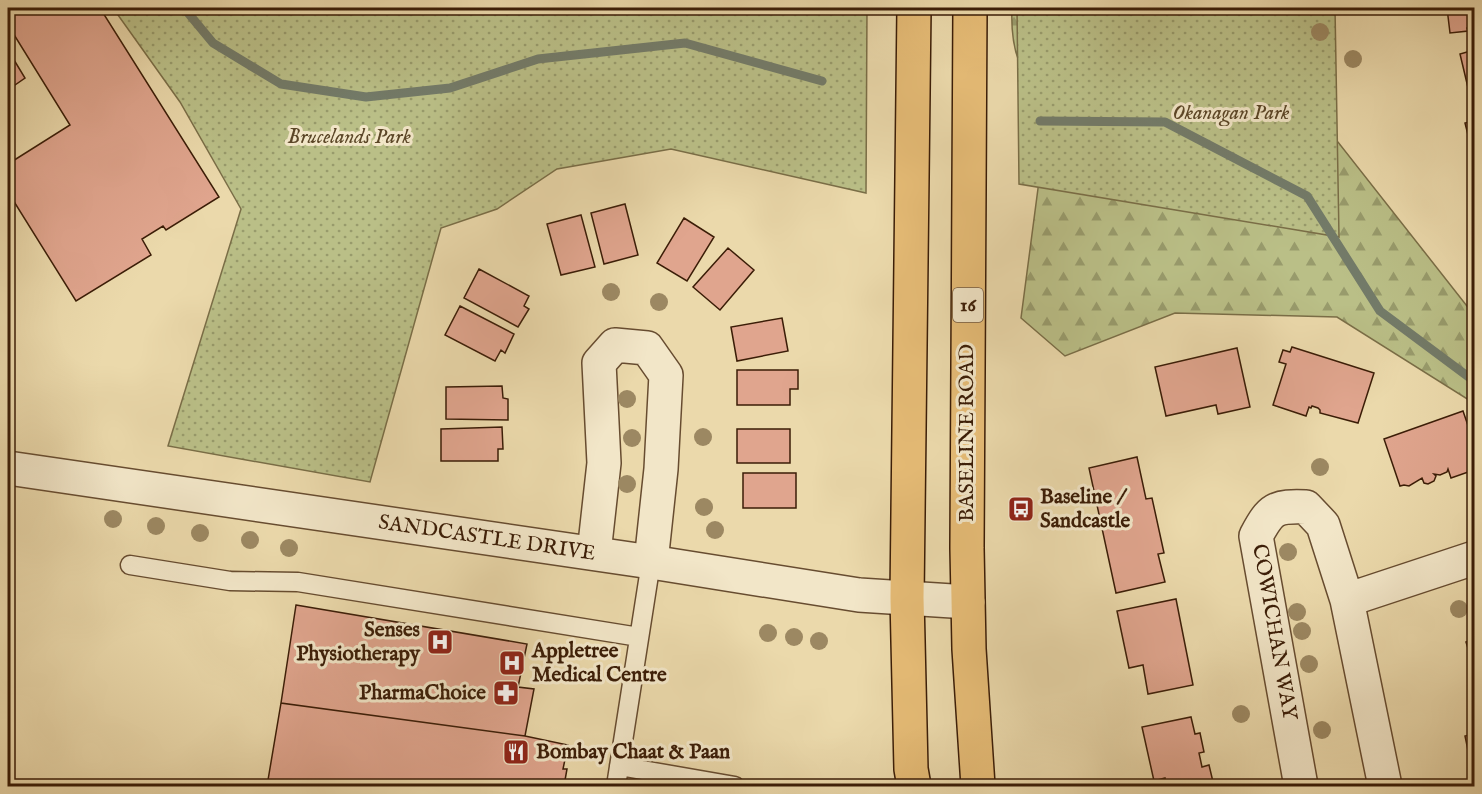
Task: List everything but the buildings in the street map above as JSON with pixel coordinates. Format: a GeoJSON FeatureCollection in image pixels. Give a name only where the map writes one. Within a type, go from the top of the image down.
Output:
{"type":"FeatureCollection","features":[{"type":"Feature","properties":{"kind":"main road"},"geometry":{"type":"LineString","coordinates":[[914,8],[907,598],[911,769],[914,786]]}},
{"type":"Feature","properties":{"kind":"main road","name":"BASELINE ROAD"},"geometry":{"type":"LineString","coordinates":[[970,8],[968,602],[978,786]]}},
{"type":"Feature","properties":{"kind":"street"},"geometry":{"type":"LineString","coordinates":[[594,554],[604,463],[599,363],[615,345],[646,348],[666,375],[661,469],[651,562]]}},
{"type":"Feature","properties":{"kind":"street","name":"SANDCASTLE DRIVE"},"geometry":{"type":"LineString","coordinates":[[8,468],[651,562],[859,596],[968,602]]}},
{"type":"Feature","properties":{"kind":"street","name":"COWICHAN WAY"},"geometry":{"type":"LineString","coordinates":[[1301,786],[1256,536],[1266,517],[1282,506],[1306,507],[1323,525],[1347,600],[1384,786]]}},
{"type":"Feature","properties":{"kind":"street"},"geometry":{"type":"LineString","coordinates":[[1347,600],[1474,558]]}},
{"type":"Feature","properties":{"kind":"lane"},"geometry":{"type":"LineString","coordinates":[[616,786],[651,562]]}},
{"type":"Feature","properties":{"kind":"lane"},"geometry":{"type":"LineString","coordinates":[[130,565],[230,581],[298,582],[639,637]]}},
{"type":"Feature","properties":{"kind":"lane"},"geometry":{"type":"LineString","coordinates":[[619,766],[735,786]]}},
{"type":"Feature","properties":{"kind":"green space","name":"Brucelands Park"},"geometry":{"type":"Polygon","coordinates":[[[113,8],[867,8],[866,193],[671,149],[557,169],[497,209],[441,228],[370,482],[168,446],[241,209],[180,102],[113,8]]]}},
{"type":"Feature","properties":{"kind":"green space"},"geometry":{"type":"Polygon","coordinates":[[[1012,8],[1097,8],[1202,70],[1338,142],[1474,315],[1474,414],[1469,400],[1337,317],[1175,313],[1065,356],[1021,318],[1050,97],[1030,81],[1019,62],[1013,35],[1012,8]]]}},
{"type":"Feature","properties":{"kind":"green space","name":"Okanagan Park"},"geometry":{"type":"Polygon","coordinates":[[[1017,8],[1335,8],[1339,237],[1019,184],[1017,8]]]}},
{"type":"Feature","properties":{"kind":"waterway"},"geometry":{"type":"LineString","coordinates":[[184,8],[213,43],[281,84],[366,97],[450,88],[538,59],[685,43],[822,81]]}},
{"type":"Feature","properties":{"kind":"waterway"},"geometry":{"type":"LineString","coordinates":[[1040,121],[1165,122],[1307,196],[1380,311],[1474,381]]}},
{"type":"Feature","properties":{"kind":"place","name":"Baseline / Sandcastle"},"geometry":{"type":"Point","coordinates":[1021,509]}},
{"type":"Feature","properties":{"kind":"place","name":"Senses Physiotherapy"},"geometry":{"type":"Point","coordinates":[440,642]}},
{"type":"Feature","properties":{"kind":"place","name":"Appletree Medical Centre"},"geometry":{"type":"Point","coordinates":[512,663]}},
{"type":"Feature","properties":{"kind":"place","name":"PharmaChoice"},"geometry":{"type":"Point","coordinates":[506,693]}},
{"type":"Feature","properties":{"kind":"place","name":"Bombay Chaat & Paan"},"geometry":{"type":"Point","coordinates":[516,752]}}]}
